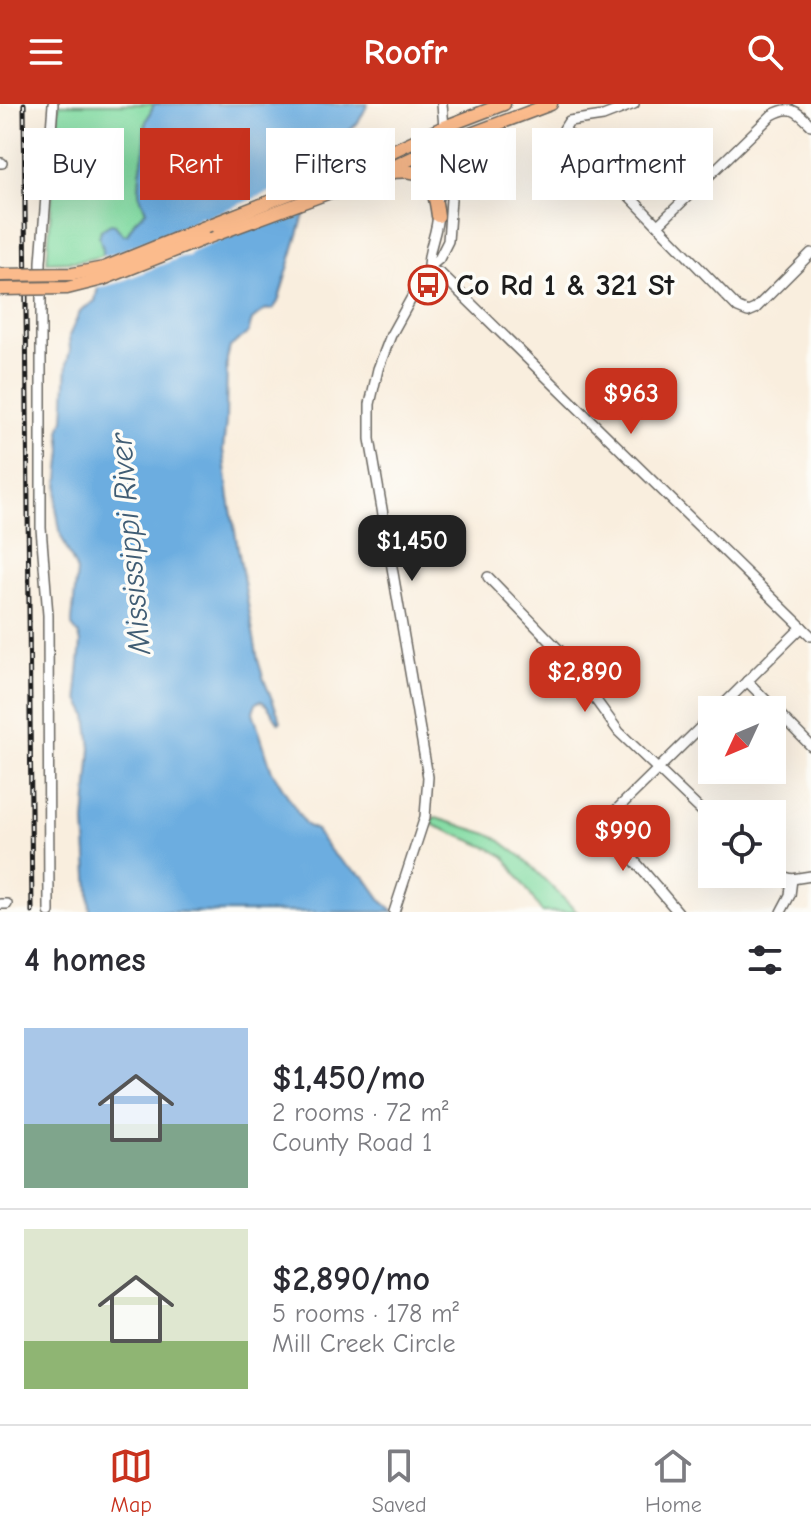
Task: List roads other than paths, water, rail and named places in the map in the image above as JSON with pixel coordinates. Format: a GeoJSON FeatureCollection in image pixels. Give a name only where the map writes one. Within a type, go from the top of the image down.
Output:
{"type":"FeatureCollection","features":[{"type":"Feature","properties":{"kind":"main road"},"geometry":{"type":"LineString","coordinates":[[395,154],[444,127],[504,104]]}},
{"type":"Feature","properties":{"kind":"main road"},"geometry":{"type":"LineString","coordinates":[[487,128],[551,104]]}},
{"type":"Feature","properties":{"kind":"main road"},"geometry":{"type":"LineString","coordinates":[[395,172],[417,171],[425,176],[432,185],[438,216]]}},
{"type":"Feature","properties":{"kind":"main road"},"geometry":{"type":"LineString","coordinates":[[0,275],[73,274],[104,268],[289,200]]}},
{"type":"Feature","properties":{"kind":"main road"},"geometry":{"type":"LineString","coordinates":[[0,289],[67,288],[103,279],[208,231]]}},
{"type":"Feature","properties":{"kind":"street"},"geometry":{"type":"LineString","coordinates":[[49,912],[48,615],[41,528],[41,262],[53,104]]}},
{"type":"Feature","properties":{"kind":"street"},"geometry":{"type":"LineString","coordinates":[[442,104],[444,127]]}},
{"type":"Feature","properties":{"kind":"street"},"geometry":{"type":"LineString","coordinates":[[634,104],[603,116],[569,121],[564,129],[738,308],[748,312],[755,309],[811,253]]}},
{"type":"Feature","properties":{"kind":"street"},"geometry":{"type":"LineString","coordinates":[[658,225],[772,115],[791,109],[798,111],[811,125]]}},
{"type":"Feature","properties":{"kind":"street"},"geometry":{"type":"LineString","coordinates":[[428,268],[428,254],[436,236],[438,200]]}},
{"type":"Feature","properties":{"kind":"street"},"geometry":{"type":"LineString","coordinates":[[394,912],[425,817],[428,777],[370,439],[370,404],[378,369],[391,335],[428,268],[439,259],[448,241],[451,200]]}},
{"type":"Feature","properties":{"kind":"street"},"geometry":{"type":"LineString","coordinates":[[428,268],[441,274],[811,636]]}},
{"type":"Feature","properties":{"kind":"street"},"geometry":{"type":"LineString","coordinates":[[488,577],[561,652],[619,732],[698,808]]}},
{"type":"Feature","properties":{"kind":"street"},"geometry":{"type":"LineString","coordinates":[[732,696],[802,627]]}},
{"type":"Feature","properties":{"kind":"street"},"geometry":{"type":"LineString","coordinates":[[747,681],[811,746]]}},
{"type":"Feature","properties":{"kind":"street"},"geometry":{"type":"LineString","coordinates":[[678,912],[610,832],[609,817],[698,730]]}},
{"type":"Feature","properties":{"kind":"street"},"geometry":{"type":"LineString","coordinates":[[786,877],[811,876]]}},
{"type":"Feature","properties":{"kind":"street"},"geometry":{"type":"LineString","coordinates":[[781,912],[790,895],[792,879]]}},
{"type":"Feature","properties":{"kind":"water","name":"Mississippi River"},"geometry":{"type":"Polygon","coordinates":[[[154,104],[368,104],[352,128],[266,128],[266,200],[326,200],[306,208],[278,302],[273,309],[266,309],[252,320],[248,333],[230,347],[223,450],[258,660],[281,721],[279,723],[262,702],[256,704],[253,712],[272,771],[306,825],[316,830],[334,855],[365,877],[382,901],[395,912],[90,912],[85,822],[91,748],[87,715],[79,700],[77,683],[81,643],[72,626],[77,571],[61,536],[56,507],[69,336],[81,310],[95,301],[103,262],[101,230],[111,224],[127,235],[135,221],[146,211],[142,200],[250,200],[250,128],[145,128],[154,104]]]}},
{"type":"Feature","properties":{"kind":"railway"},"geometry":{"type":"LineString","coordinates":[[24,104],[32,912]]}},
{"type":"Feature","properties":{"kind":"place","name":"Co Rd 1 & 321 St"},"geometry":{"type":"Point","coordinates":[428,285]}}]}
